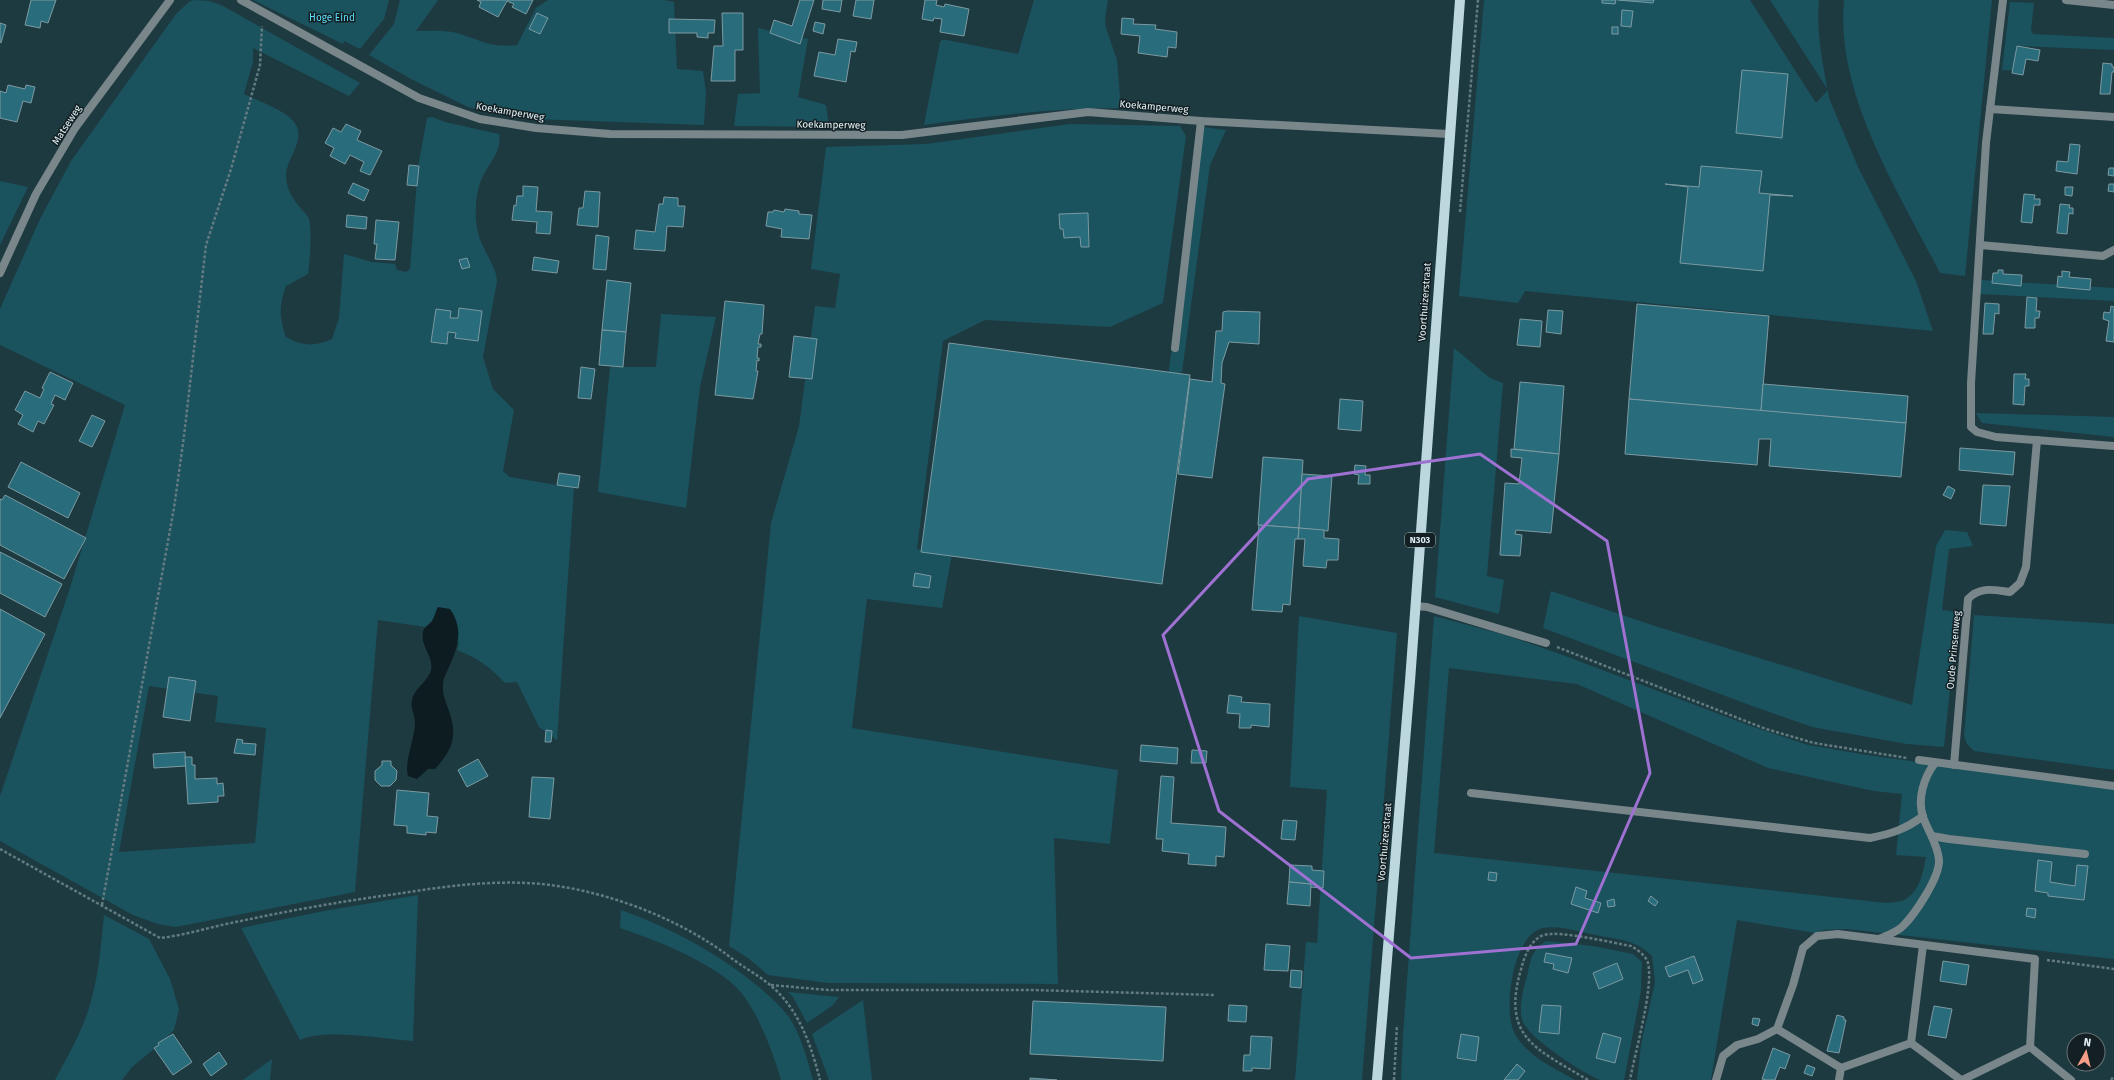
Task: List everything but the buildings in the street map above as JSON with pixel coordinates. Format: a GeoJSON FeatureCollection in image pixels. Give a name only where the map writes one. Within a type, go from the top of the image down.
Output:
{"type":"FeatureCollection","features":[{"type":"Feature","properties":{"kind":"main road","name":"Voorthuizerstraat"},"geometry":{"type":"LineString","coordinates":[[1377,1080],[1416,606],[1449,134],[1460,0]]}},
{"type":"Feature","properties":{"kind":"street","name":"Matseweg"},"geometry":{"type":"LineString","coordinates":[[0,273],[36,194],[75,128],[170,0]]}},
{"type":"Feature","properties":{"kind":"street","name":"Koekamperweg"},"geometry":{"type":"LineString","coordinates":[[241,0],[420,98],[480,119],[536,128],[610,134],[902,135],[1088,112],[1202,122],[1449,134]]}},
{"type":"Feature","properties":{"kind":"street"},"geometry":{"type":"LineString","coordinates":[[2003,0],[1990,109],[1971,383],[1971,427],[1985,435],[2114,446]]}},
{"type":"Feature","properties":{"kind":"street"},"geometry":{"type":"LineString","coordinates":[[2066,0],[2114,5]]}},
{"type":"Feature","properties":{"kind":"street"},"geometry":{"type":"LineString","coordinates":[[1990,109],[2114,117]]}},
{"type":"Feature","properties":{"kind":"street"},"geometry":{"type":"LineString","coordinates":[[1175,348],[1202,122]]}},
{"type":"Feature","properties":{"kind":"street"},"geometry":{"type":"LineString","coordinates":[[1980,246],[2104,256],[2114,250]]}},
{"type":"Feature","properties":{"kind":"street","name":"Oude Prinsenweg"},"geometry":{"type":"LineString","coordinates":[[1954,765],[1968,599],[1974,592],[1986,589],[2010,592],[2020,583],[2026,568],[2037,440]]}},
{"type":"Feature","properties":{"kind":"street"},"geometry":{"type":"LineString","coordinates":[[1416,606],[1442,611],[1546,643]]}},
{"type":"Feature","properties":{"kind":"street"},"geometry":{"type":"LineString","coordinates":[[1919,760],[2114,786]]}},
{"type":"Feature","properties":{"kind":"street"},"geometry":{"type":"LineString","coordinates":[[1879,939],[1902,927],[1935,878],[1939,860],[1932,836],[1923,816],[1921,798],[1926,775],[1935,763]]}},
{"type":"Feature","properties":{"kind":"street"},"geometry":{"type":"LineString","coordinates":[[1471,793],[1870,838],[1894,834],[1911,825],[1923,816]]}},
{"type":"Feature","properties":{"kind":"street"},"geometry":{"type":"LineString","coordinates":[[1932,836],[2085,854]]}},
{"type":"Feature","properties":{"kind":"street"},"geometry":{"type":"LineString","coordinates":[[1716,1080],[1723,1056],[1737,1044],[1758,1039],[1777,1029],[1794,985],[1803,948],[1817,936],[1838,934],[2034,959],[2030,1047]]}},
{"type":"Feature","properties":{"kind":"street"},"geometry":{"type":"LineString","coordinates":[[1911,1043],[1923,945]]}},
{"type":"Feature","properties":{"kind":"street"},"geometry":{"type":"LineString","coordinates":[[1777,1029],[1841,1068]]}},
{"type":"Feature","properties":{"kind":"street"},"geometry":{"type":"LineString","coordinates":[[1841,1068],[1911,1043]]}},
{"type":"Feature","properties":{"kind":"street"},"geometry":{"type":"LineString","coordinates":[[1911,1043],[1962,1080],[2030,1047]]}},
{"type":"Feature","properties":{"kind":"street"},"geometry":{"type":"LineString","coordinates":[[2030,1047],[2071,1080]]}},
{"type":"Feature","properties":{"kind":"street"},"geometry":{"type":"LineString","coordinates":[[1839,1080],[1841,1068]]}},
{"type":"Feature","properties":{"kind":"path"},"geometry":{"type":"LineString","coordinates":[[102,905],[174,508],[184,436],[206,245],[231,169],[260,65],[263,12]]}},
{"type":"Feature","properties":{"kind":"path"},"geometry":{"type":"LineString","coordinates":[[1546,643],[1766,729],[1814,743],[1919,760]]}},
{"type":"Feature","properties":{"kind":"path"},"geometry":{"type":"LineString","coordinates":[[0,849],[160,938],[331,903],[463,884],[528,883],[571,889],[612,900],[666,919],[709,941],[770,985],[789,1006],[804,1030],[813,1054],[820,1080]]}},
{"type":"Feature","properties":{"kind":"path"},"geometry":{"type":"LineString","coordinates":[[1588,1080],[1542,1053],[1527,1040],[1519,1027],[1516,1007],[1517,982],[1525,956],[1532,942],[1543,935],[1557,934],[1631,946],[1640,952],[1648,962],[1650,977],[1630,1080]]}},
{"type":"Feature","properties":{"kind":"path"},"geometry":{"type":"LineString","coordinates":[[2034,959],[2114,969]]}},
{"type":"Feature","properties":{"kind":"path"},"geometry":{"type":"LineString","coordinates":[[770,985],[828,990],[1032,990],[1215,994]]}},
{"type":"Feature","properties":{"kind":"path"},"geometry":{"type":"LineString","coordinates":[[2111,1080],[2114,1076]]}},
{"type":"Feature","properties":{"kind":"highlighted area"},"geometry":{"type":"Polygon","coordinates":[[[1480,454],[1607,541],[1650,773],[1576,944],[1411,958],[1219,811],[1163,635],[1308,479],[1480,454]]]}},
{"type":"Feature","properties":{"kind":"green space","name":"Hoge Eind"},"geometry":{"type":"Polygon","coordinates":[[[253,0],[389,0],[384,19],[360,49],[344,41],[343,44],[253,0]]]}},
{"type":"Feature","properties":{"kind":"green space"},"geometry":{"type":"Polygon","coordinates":[[[400,0],[438,0],[416,31],[452,32],[486,43],[507,46],[517,45],[536,8],[548,0],[664,0],[674,2],[677,69],[703,71],[706,93],[704,125],[532,119],[468,107],[411,79],[369,55],[394,24],[400,0]]]}},
{"type":"Feature","properties":{"kind":"green space"},"geometry":{"type":"Polygon","coordinates":[[[1034,0],[1108,0],[1105,19],[1106,28],[1117,60],[1121,108],[1071,109],[1022,113],[924,125],[940,42],[942,40],[947,40],[1018,54],[1034,0]]]}},
{"type":"Feature","properties":{"kind":"green space"},"geometry":{"type":"Polygon","coordinates":[[[1484,0],[1750,0],[1816,103],[1828,90],[1829,98],[1858,167],[1916,281],[1933,331],[1525,291],[1518,303],[1459,296],[1484,0]]]}},
{"type":"Feature","properties":{"kind":"green space"},"geometry":{"type":"Polygon","coordinates":[[[1770,0],[1819,0],[1819,37],[1827,89],[1770,0]]]}},
{"type":"Feature","properties":{"kind":"green space"},"geometry":{"type":"Polygon","coordinates":[[[1844,0],[1992,0],[1965,276],[1940,273],[1889,176],[1873,141],[1849,71],[1844,35],[1844,0]]]}},
{"type":"Feature","properties":{"kind":"green space"},"geometry":{"type":"Polygon","coordinates":[[[190,1],[210,1],[223,6],[360,83],[349,96],[253,48],[253,62],[244,94],[271,106],[290,118],[298,129],[299,136],[289,163],[286,177],[292,196],[309,219],[310,246],[308,274],[286,286],[282,300],[282,323],[286,337],[292,340],[303,344],[314,344],[326,342],[332,339],[339,318],[344,254],[372,262],[395,264],[397,270],[406,272],[410,269],[418,167],[427,118],[432,117],[445,122],[499,134],[499,145],[493,160],[479,185],[476,222],[479,237],[493,267],[497,281],[483,357],[493,389],[514,410],[503,471],[510,477],[574,488],[557,740],[539,727],[517,682],[505,683],[483,664],[457,650],[459,643],[430,623],[425,627],[378,620],[355,892],[176,927],[158,924],[133,915],[0,841],[0,796],[70,588],[125,405],[0,345],[0,309],[40,219],[71,161],[176,14],[190,1]],[[149,686],[119,852],[255,843],[266,728],[215,722],[218,696],[149,686]]]}},
{"type":"Feature","properties":{"kind":"green space"},"geometry":{"type":"Polygon","coordinates":[[[2010,2],[2034,3],[2031,30],[2033,34],[2114,38],[2114,50],[2022,46],[2021,71],[2002,70],[2010,2]]]}},
{"type":"Feature","properties":{"kind":"green space"},"geometry":{"type":"Polygon","coordinates":[[[758,28],[808,39],[798,97],[826,105],[829,127],[734,126],[738,94],[760,93],[758,28]]]}},
{"type":"Feature","properties":{"kind":"green space"},"geometry":{"type":"Polygon","coordinates":[[[1070,124],[1180,126],[1186,136],[1163,303],[1110,327],[985,320],[943,341],[917,549],[952,554],[942,608],[867,599],[852,728],[1118,770],[1110,844],[1054,838],[1058,984],[828,983],[768,975],[748,958],[729,946],[771,523],[799,426],[815,306],[835,308],[840,274],[811,269],[826,147],[926,144],[1070,124]]]}},
{"type":"Feature","properties":{"kind":"green space"},"geometry":{"type":"Polygon","coordinates":[[[1203,127],[1226,130],[1210,165],[1182,372],[1168,376],[1203,127]]]}},
{"type":"Feature","properties":{"kind":"green space"},"geometry":{"type":"Polygon","coordinates":[[[0,181],[28,187],[0,245],[0,181]]]}},
{"type":"Feature","properties":{"kind":"green space"},"geometry":{"type":"Polygon","coordinates":[[[1981,280],[2114,288],[2114,301],[1980,294],[1981,280]]]}},
{"type":"Feature","properties":{"kind":"green space"},"geometry":{"type":"Polygon","coordinates":[[[661,314],[716,317],[700,387],[686,508],[598,492],[610,367],[656,367],[661,314]]]}},
{"type":"Feature","properties":{"kind":"green space"},"geometry":{"type":"Polygon","coordinates":[[[1454,348],[1490,378],[1503,383],[1487,576],[1504,580],[1499,614],[1435,597],[1454,348]]]}},
{"type":"Feature","properties":{"kind":"green space"},"geometry":{"type":"Polygon","coordinates":[[[1976,413],[2114,417],[2114,437],[1982,423],[1976,413]]]}},
{"type":"Feature","properties":{"kind":"green space"},"geometry":{"type":"Polygon","coordinates":[[[1945,530],[1967,532],[1973,546],[1949,549],[1942,610],[1958,612],[1944,747],[1907,744],[1812,727],[1543,628],[1551,591],[1655,626],[1912,705],[1936,546],[1945,530]]]}},
{"type":"Feature","properties":{"kind":"green space"},"geometry":{"type":"Polygon","coordinates":[[[1974,615],[2114,624],[2114,770],[1974,751],[1967,744],[1964,736],[1974,615]]]}},
{"type":"Feature","properties":{"kind":"green space"},"geometry":{"type":"Polygon","coordinates":[[[1299,616],[1397,633],[1362,1080],[1295,1080],[1306,942],[1317,943],[1327,790],[1290,787],[1299,616]]]}},
{"type":"Feature","properties":{"kind":"green space"},"geometry":{"type":"Polygon","coordinates":[[[1434,616],[1505,635],[1560,654],[1748,725],[1808,745],[1867,755],[2114,789],[2114,959],[1847,929],[1824,930],[1815,933],[1737,920],[1711,1080],[1637,1080],[1641,1045],[1655,982],[1652,956],[1640,947],[1622,940],[1564,928],[1550,927],[1543,928],[1533,933],[1524,944],[1518,957],[1510,991],[1511,1021],[1514,1032],[1525,1048],[1549,1066],[1575,1080],[1401,1080],[1434,616]],[[1449,668],[1434,853],[1886,903],[1904,900],[1914,892],[1920,881],[1926,857],[1896,855],[1902,794],[1874,791],[1768,768],[1577,684],[1449,668]]]}},
{"type":"Feature","properties":{"kind":"green space"},"geometry":{"type":"Polygon","coordinates":[[[418,895],[413,1041],[355,1035],[323,1035],[300,1040],[241,928],[324,911],[418,895]]]}},
{"type":"Feature","properties":{"kind":"green space"},"geometry":{"type":"Polygon","coordinates":[[[621,910],[676,933],[711,952],[759,987],[775,1001],[789,1017],[797,1031],[813,1080],[781,1080],[771,1049],[762,1028],[752,1008],[736,987],[723,976],[689,956],[620,928],[621,910]]]}},
{"type":"Feature","properties":{"kind":"green space"},"geometry":{"type":"Polygon","coordinates":[[[104,915],[149,939],[170,979],[179,1009],[174,1030],[159,1045],[132,1067],[122,1080],[55,1080],[75,1042],[88,1011],[98,969],[104,915]]]}},
{"type":"Feature","properties":{"kind":"green space"},"geometry":{"type":"Polygon","coordinates":[[[1546,941],[1593,946],[1633,954],[1642,962],[1641,991],[1624,1080],[1600,1080],[1582,1071],[1557,1055],[1535,1037],[1527,1029],[1523,1022],[1521,1012],[1522,999],[1532,956],[1537,948],[1546,941]]]}},
{"type":"Feature","properties":{"kind":"green space"},"geometry":{"type":"Polygon","coordinates":[[[788,992],[839,997],[833,1005],[807,1023],[793,997],[788,992]]]}},
{"type":"Feature","properties":{"kind":"green space"},"geometry":{"type":"Polygon","coordinates":[[[863,1000],[872,1080],[829,1080],[812,1034],[863,1000]]]}},
{"type":"Feature","properties":{"kind":"green space"},"geometry":{"type":"Polygon","coordinates":[[[272,1059],[270,1080],[243,1080],[272,1059]]]}},
{"type":"Feature","properties":{"kind":"shaded area"},"geometry":{"type":"Polygon","coordinates":[[[438,607],[450,609],[457,624],[458,631],[457,645],[444,677],[443,684],[444,695],[452,720],[453,736],[452,743],[446,756],[441,762],[435,769],[428,769],[417,779],[408,776],[407,771],[408,758],[415,725],[412,704],[415,693],[427,678],[431,670],[431,660],[423,642],[423,632],[433,620],[438,607]]]}}]}
